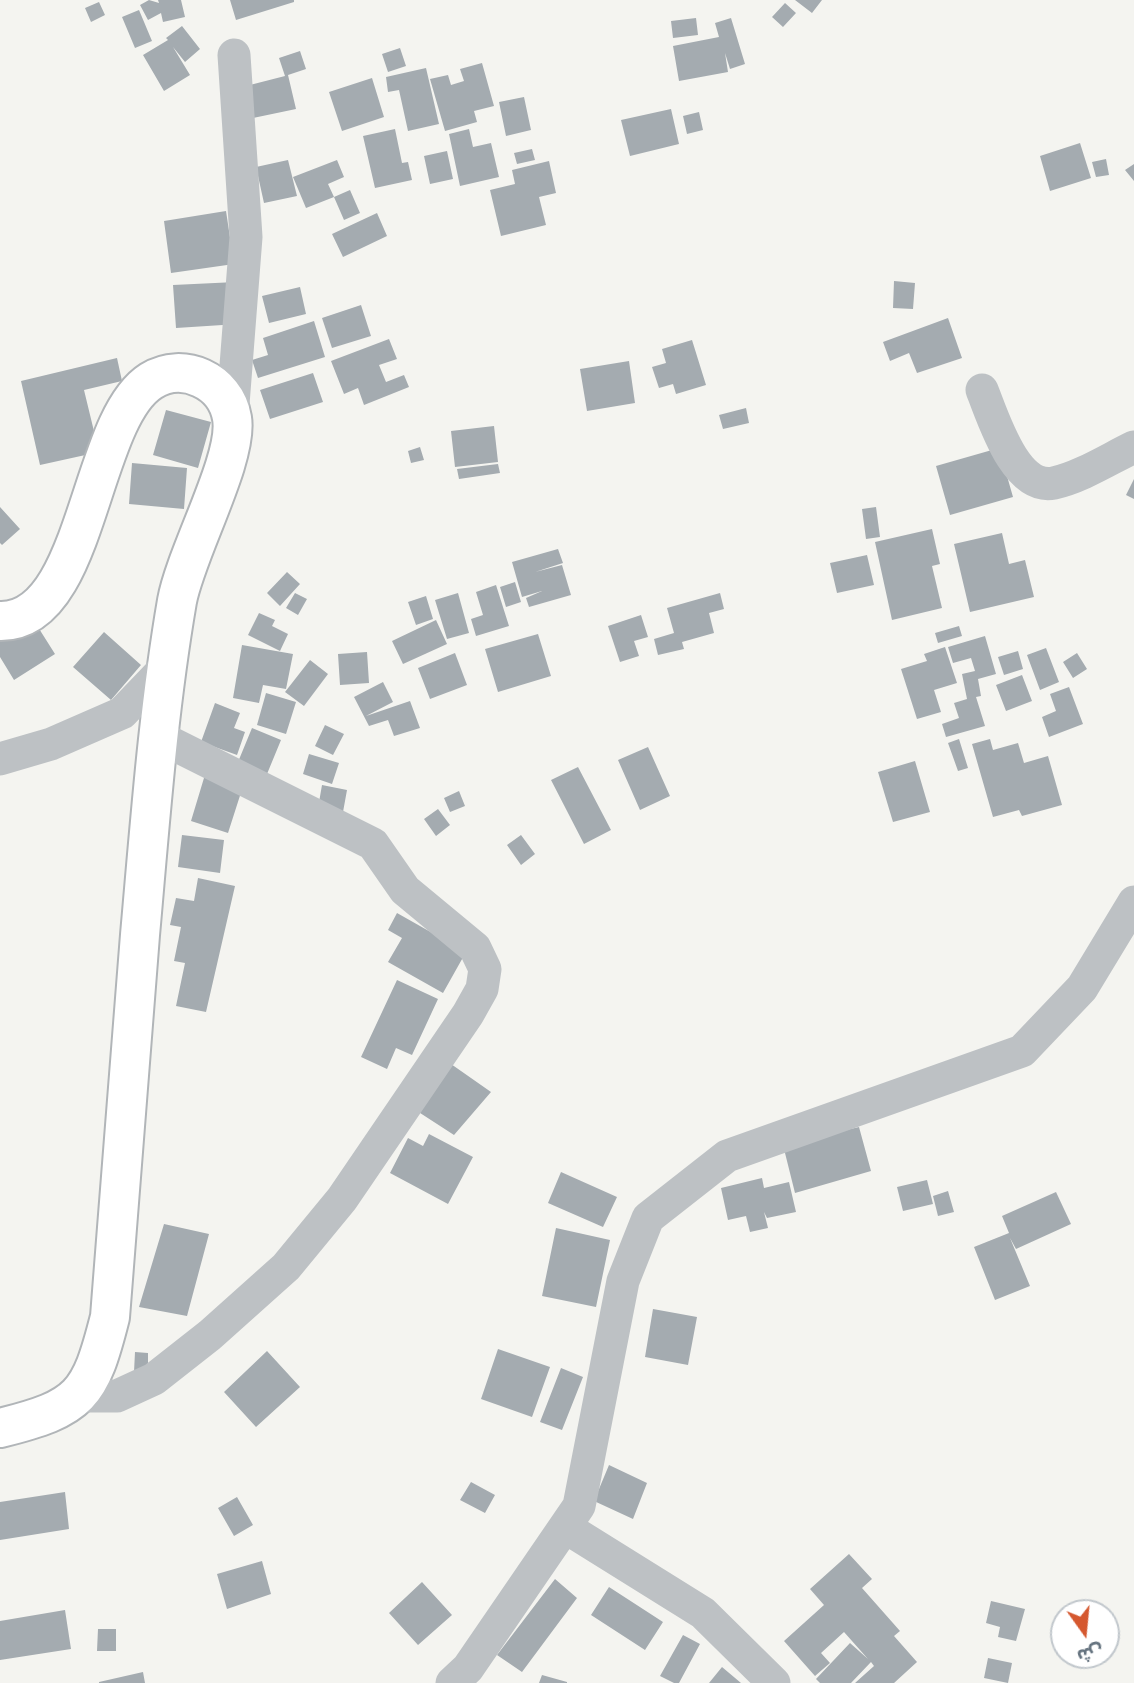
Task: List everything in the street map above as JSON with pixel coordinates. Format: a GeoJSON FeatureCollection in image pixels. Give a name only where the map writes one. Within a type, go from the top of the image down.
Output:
{"type":"FeatureCollection","features":[{"type":"Feature","properties":{"kind":"main road"},"geometry":{"type":"LineString","coordinates":[[0,621],[31,613],[53,591],[67,563],[120,425],[134,397],[151,381],[173,373],[199,376],[219,389],[232,418],[231,442],[222,473],[191,550],[178,597],[157,736],[110,1317],[98,1364],[80,1396],[51,1412],[0,1428]]}},
{"type":"Feature","properties":{"kind":"street"},"geometry":{"type":"LineString","coordinates":[[232,418],[246,237],[234,54]]}},
{"type":"Feature","properties":{"kind":"street"},"geometry":{"type":"LineString","coordinates":[[982,390],[1004,444],[1020,468],[1036,482],[1053,483],[1134,447]]}},
{"type":"Feature","properties":{"kind":"street"},"geometry":{"type":"LineString","coordinates":[[0,759],[51,744],[122,713],[168,665]]}},
{"type":"Feature","properties":{"kind":"street"},"geometry":{"type":"LineString","coordinates":[[80,1396],[117,1396],[154,1379],[210,1335],[286,1267],[342,1199],[468,1014],[482,989],[485,969],[475,948],[405,890],[373,844],[157,736]]}},
{"type":"Feature","properties":{"kind":"street"},"geometry":{"type":"LineString","coordinates":[[452,1683],[468,1668],[579,1506],[623,1281],[648,1218],[727,1156],[1022,1051],[1082,988],[1134,902]]}},
{"type":"Feature","properties":{"kind":"street"},"geometry":{"type":"LineString","coordinates":[[565,1527],[702,1613],[774,1683]]}},
{"type":"Feature","properties":{"kind":"building"},"geometry":{"type":"Polygon","coordinates":[[[149,0],[159,3],[158,0],[181,0],[185,17],[163,22],[161,13],[148,20],[140,5],[149,0]]]}},
{"type":"Feature","properties":{"kind":"building"},"geometry":{"type":"Polygon","coordinates":[[[230,0],[294,0],[294,2],[236,20],[230,0]]]}},
{"type":"Feature","properties":{"kind":"building"},"geometry":{"type":"Polygon","coordinates":[[[795,0],[822,0],[812,13],[795,0]]]}},
{"type":"Feature","properties":{"kind":"building"},"geometry":{"type":"Polygon","coordinates":[[[99,2],[105,15],[91,22],[85,8],[99,2]]]}},
{"type":"Feature","properties":{"kind":"building"},"geometry":{"type":"Polygon","coordinates":[[[785,3],[796,13],[783,27],[772,17],[785,3]]]}},
{"type":"Feature","properties":{"kind":"building"},"geometry":{"type":"Polygon","coordinates":[[[139,10],[152,41],[135,48],[122,17],[139,10]]]}},
{"type":"Feature","properties":{"kind":"building"},"geometry":{"type":"Polygon","coordinates":[[[696,18],[698,35],[673,38],[671,21],[696,18]]]}},
{"type":"Feature","properties":{"kind":"building"},"geometry":{"type":"Polygon","coordinates":[[[731,18],[745,64],[730,69],[725,53],[728,72],[679,81],[673,46],[719,37],[715,23],[731,18]]]}},
{"type":"Feature","properties":{"kind":"building"},"geometry":{"type":"Polygon","coordinates":[[[182,26],[200,49],[185,62],[173,47],[190,75],[164,91],[143,55],[168,40],[166,38],[182,26]]]}},
{"type":"Feature","properties":{"kind":"building"},"geometry":{"type":"Polygon","coordinates":[[[400,48],[406,66],[388,72],[382,54],[400,48]]]}},
{"type":"Feature","properties":{"kind":"building"},"geometry":{"type":"Polygon","coordinates":[[[300,51],[306,69],[288,75],[296,109],[253,118],[246,86],[285,76],[279,58],[300,51]]]}},
{"type":"Feature","properties":{"kind":"building"},"geometry":{"type":"Polygon","coordinates":[[[482,63],[494,106],[474,111],[477,122],[445,131],[430,79],[448,75],[451,85],[464,81],[460,69],[482,63]]]}},
{"type":"Feature","properties":{"kind":"building"},"geometry":{"type":"Polygon","coordinates":[[[426,68],[439,124],[408,131],[399,90],[388,92],[386,77],[426,68]]]}},
{"type":"Feature","properties":{"kind":"building"},"geometry":{"type":"Polygon","coordinates":[[[372,78],[384,117],[342,131],[329,92],[372,78]]]}},
{"type":"Feature","properties":{"kind":"building"},"geometry":{"type":"Polygon","coordinates":[[[524,97],[531,130],[506,136],[499,102],[524,97]]]}},
{"type":"Feature","properties":{"kind":"building"},"geometry":{"type":"Polygon","coordinates":[[[671,109],[679,144],[630,156],[621,120],[671,109]]]}},
{"type":"Feature","properties":{"kind":"building"},"geometry":{"type":"Polygon","coordinates":[[[699,112],[703,130],[687,134],[683,116],[699,112]]]}},
{"type":"Feature","properties":{"kind":"building"},"geometry":{"type":"Polygon","coordinates":[[[395,129],[402,163],[408,162],[412,180],[375,188],[363,136],[395,129]]]}},
{"type":"Feature","properties":{"kind":"building"},"geometry":{"type":"Polygon","coordinates":[[[469,129],[473,147],[491,143],[499,177],[460,186],[449,134],[469,129]]]}},
{"type":"Feature","properties":{"kind":"building"},"geometry":{"type":"Polygon","coordinates":[[[1080,143],[1091,178],[1050,191],[1040,156],[1080,143]]]}},
{"type":"Feature","properties":{"kind":"building"},"geometry":{"type":"Polygon","coordinates":[[[532,149],[535,160],[517,164],[514,153],[532,149]]]}},
{"type":"Feature","properties":{"kind":"building"},"geometry":{"type":"Polygon","coordinates":[[[447,151],[453,179],[430,184],[424,156],[447,151]]]}},
{"type":"Feature","properties":{"kind":"building"},"geometry":{"type":"Polygon","coordinates":[[[1106,159],[1109,175],[1096,177],[1092,162],[1106,159]]]}},
{"type":"Feature","properties":{"kind":"building"},"geometry":{"type":"Polygon","coordinates":[[[288,160],[297,196],[264,203],[256,167],[288,160]]]}},
{"type":"Feature","properties":{"kind":"building"},"geometry":{"type":"Polygon","coordinates":[[[337,160],[344,177],[328,184],[334,197],[306,208],[293,177],[337,160]]]}},
{"type":"Feature","properties":{"kind":"building"},"geometry":{"type":"Polygon","coordinates":[[[549,161],[556,193],[539,197],[546,225],[501,236],[490,190],[515,184],[512,170],[549,161]]]}},
{"type":"Feature","properties":{"kind":"building"},"geometry":{"type":"Polygon","coordinates":[[[1134,164],[1134,181],[1125,170],[1134,164]]]}},
{"type":"Feature","properties":{"kind":"building"},"geometry":{"type":"Polygon","coordinates":[[[350,190],[360,213],[344,220],[334,197],[350,190]]]}},
{"type":"Feature","properties":{"kind":"building"},"geometry":{"type":"Polygon","coordinates":[[[226,211],[234,264],[171,273],[164,221],[226,211]]]}},
{"type":"Feature","properties":{"kind":"building"},"geometry":{"type":"Polygon","coordinates":[[[377,213],[387,236],[343,257],[332,234],[377,213]]]}},
{"type":"Feature","properties":{"kind":"building"},"geometry":{"type":"Polygon","coordinates":[[[894,281],[915,283],[913,309],[893,308],[894,281]]]}},
{"type":"Feature","properties":{"kind":"building"},"geometry":{"type":"Polygon","coordinates":[[[236,282],[238,324],[176,328],[173,285],[236,282]]]}},
{"type":"Feature","properties":{"kind":"building"},"geometry":{"type":"Polygon","coordinates":[[[300,287],[306,314],[269,323],[262,296],[300,287]]]}},
{"type":"Feature","properties":{"kind":"building"},"geometry":{"type":"Polygon","coordinates":[[[361,305],[371,336],[332,348],[322,318],[361,305]]]}},
{"type":"Feature","properties":{"kind":"building"},"geometry":{"type":"Polygon","coordinates":[[[948,318],[962,358],[917,373],[909,353],[890,361],[883,342],[948,318]]]}},
{"type":"Feature","properties":{"kind":"building"},"geometry":{"type":"Polygon","coordinates":[[[314,321],[325,357],[258,378],[252,360],[268,355],[263,338],[314,321]]]}},
{"type":"Feature","properties":{"kind":"building"},"geometry":{"type":"Polygon","coordinates":[[[389,339],[397,359],[379,365],[386,382],[404,375],[409,387],[364,405],[358,388],[344,394],[331,361],[389,339]]]}},
{"type":"Feature","properties":{"kind":"building"},"geometry":{"type":"Polygon","coordinates":[[[692,340],[706,385],[676,394],[673,384],[659,388],[652,367],[666,363],[662,349],[692,340]]]}},
{"type":"Feature","properties":{"kind":"building"},"geometry":{"type":"Polygon","coordinates":[[[117,358],[122,381],[84,390],[99,452],[40,465],[21,381],[117,358]]]}},
{"type":"Feature","properties":{"kind":"building"},"geometry":{"type":"Polygon","coordinates":[[[629,361],[635,403],[587,411],[580,369],[629,361]]]}},
{"type":"Feature","properties":{"kind":"building"},"geometry":{"type":"Polygon","coordinates":[[[313,373],[323,402],[270,419],[260,390],[313,373]]]}},
{"type":"Feature","properties":{"kind":"building"},"geometry":{"type":"Polygon","coordinates":[[[746,408],[749,423],[723,429],[719,415],[746,408]]]}},
{"type":"Feature","properties":{"kind":"building"},"geometry":{"type":"Polygon","coordinates":[[[166,410],[211,422],[198,468],[153,455],[166,410]]]}},
{"type":"Feature","properties":{"kind":"building"},"geometry":{"type":"Polygon","coordinates":[[[494,426],[498,462],[455,467],[451,431],[494,426]]]}},
{"type":"Feature","properties":{"kind":"building"},"geometry":{"type":"Polygon","coordinates":[[[420,447],[424,460],[411,463],[408,451],[420,447]]]}},
{"type":"Feature","properties":{"kind":"building"},"geometry":{"type":"Polygon","coordinates":[[[999,448],[1013,497],[950,515],[936,466],[999,448]]]}},
{"type":"Feature","properties":{"kind":"building"},"geometry":{"type":"Polygon","coordinates":[[[132,463],[187,468],[184,509],[129,504],[132,463]]]}},
{"type":"Feature","properties":{"kind":"building"},"geometry":{"type":"Polygon","coordinates":[[[498,464],[500,473],[459,479],[457,469],[498,464]]]}},
{"type":"Feature","properties":{"kind":"building"},"geometry":{"type":"Polygon","coordinates":[[[1134,479],[1134,499],[1126,495],[1134,479]]]}},
{"type":"Feature","properties":{"kind":"building"},"geometry":{"type":"Polygon","coordinates":[[[0,507],[20,529],[2,545],[0,543],[0,507]]]}},
{"type":"Feature","properties":{"kind":"building"},"geometry":{"type":"Polygon","coordinates":[[[876,507],[880,537],[866,539],[862,509],[876,507]]]}},
{"type":"Feature","properties":{"kind":"building"},"geometry":{"type":"Polygon","coordinates":[[[932,529],[940,564],[932,566],[942,608],[892,620],[875,542],[932,529]]]}},
{"type":"Feature","properties":{"kind":"building"},"geometry":{"type":"Polygon","coordinates":[[[1002,533],[1009,564],[1025,560],[1034,597],[970,612],[954,544],[1002,533]]]}},
{"type":"Feature","properties":{"kind":"building"},"geometry":{"type":"Polygon","coordinates":[[[558,549],[563,563],[535,572],[562,565],[571,595],[529,607],[526,598],[542,591],[522,597],[512,562],[558,549]]]}},
{"type":"Feature","properties":{"kind":"building"},"geometry":{"type":"Polygon","coordinates":[[[867,555],[874,585],[837,593],[830,563],[867,555]]]}},
{"type":"Feature","properties":{"kind":"building"},"geometry":{"type":"Polygon","coordinates":[[[287,572],[300,584],[280,606],[267,593],[287,572]]]}},
{"type":"Feature","properties":{"kind":"building"},"geometry":{"type":"Polygon","coordinates":[[[515,582],[521,602],[506,607],[500,587],[515,582]]]}},
{"type":"Feature","properties":{"kind":"building"},"geometry":{"type":"Polygon","coordinates":[[[496,585],[509,626],[476,636],[471,619],[483,615],[476,592],[496,585]]]}},
{"type":"Feature","properties":{"kind":"building"},"geometry":{"type":"Polygon","coordinates":[[[295,593],[307,599],[298,615],[286,608],[295,593]]]}},
{"type":"Feature","properties":{"kind":"building"},"geometry":{"type":"Polygon","coordinates":[[[458,593],[469,633],[447,639],[435,600],[458,593]]]}},
{"type":"Feature","properties":{"kind":"building"},"geometry":{"type":"Polygon","coordinates":[[[720,593],[724,609],[709,613],[714,633],[682,642],[684,649],[658,655],[654,639],[674,633],[667,608],[720,593]]]}},
{"type":"Feature","properties":{"kind":"building"},"geometry":{"type":"Polygon","coordinates":[[[426,596],[433,619],[416,625],[408,602],[426,596]]]}},
{"type":"Feature","properties":{"kind":"building"},"geometry":{"type":"Polygon","coordinates":[[[259,613],[275,620],[272,626],[288,634],[280,651],[248,635],[259,613]]]}},
{"type":"Feature","properties":{"kind":"building"},"geometry":{"type":"Polygon","coordinates":[[[641,615],[648,637],[634,641],[639,656],[620,662],[608,626],[641,615]]]}},
{"type":"Feature","properties":{"kind":"building"},"geometry":{"type":"Polygon","coordinates":[[[31,616],[55,654],[14,680],[0,657],[0,636],[31,616]]]}},
{"type":"Feature","properties":{"kind":"building"},"geometry":{"type":"Polygon","coordinates":[[[436,620],[447,644],[403,664],[392,641],[436,620]]]}},
{"type":"Feature","properties":{"kind":"building"},"geometry":{"type":"Polygon","coordinates":[[[959,626],[962,636],[938,643],[935,633],[959,626]]]}},
{"type":"Feature","properties":{"kind":"building"},"geometry":{"type":"Polygon","coordinates":[[[104,632],[141,665],[111,700],[73,667],[104,632]]]}},
{"type":"Feature","properties":{"kind":"building"},"geometry":{"type":"Polygon","coordinates":[[[538,634],[551,676],[498,692],[485,649],[538,634]]]}},
{"type":"Feature","properties":{"kind":"building"},"geometry":{"type":"Polygon","coordinates":[[[985,636],[996,674],[978,679],[981,696],[976,697],[985,726],[946,737],[942,724],[959,718],[954,703],[967,699],[962,674],[975,671],[971,658],[953,663],[948,647],[985,636]]]}},
{"type":"Feature","properties":{"kind":"building"},"geometry":{"type":"Polygon","coordinates":[[[242,645],[293,654],[286,689],[263,685],[259,703],[233,698],[242,645]]]}},
{"type":"Feature","properties":{"kind":"building"},"geometry":{"type":"Polygon","coordinates":[[[945,647],[957,683],[934,690],[941,712],[917,719],[901,669],[927,661],[924,654],[945,647]]]}},
{"type":"Feature","properties":{"kind":"building"},"geometry":{"type":"Polygon","coordinates":[[[1046,648],[1059,682],[1040,690],[1027,655],[1046,648]]]}},
{"type":"Feature","properties":{"kind":"building"},"geometry":{"type":"Polygon","coordinates":[[[1018,651],[1023,669],[1004,675],[998,657],[1018,651]]]}},
{"type":"Feature","properties":{"kind":"building"},"geometry":{"type":"Polygon","coordinates":[[[367,652],[369,683],[340,685],[338,654],[367,652]]]}},
{"type":"Feature","properties":{"kind":"building"},"geometry":{"type":"Polygon","coordinates":[[[455,653],[467,685],[430,699],[418,668],[455,653]]]}},
{"type":"Feature","properties":{"kind":"building"},"geometry":{"type":"Polygon","coordinates":[[[1077,653],[1087,669],[1073,678],[1063,662],[1077,653]]]}},
{"type":"Feature","properties":{"kind":"building"},"geometry":{"type":"Polygon","coordinates":[[[310,660],[328,674],[304,706],[285,692],[310,660]]]}},
{"type":"Feature","properties":{"kind":"building"},"geometry":{"type":"Polygon","coordinates":[[[1022,675],[1032,701],[1006,711],[996,685],[1022,675]]]}},
{"type":"Feature","properties":{"kind":"building"},"geometry":{"type":"Polygon","coordinates":[[[383,682],[393,702],[366,716],[410,701],[420,728],[394,736],[388,720],[369,726],[354,697],[383,682]]]}},
{"type":"Feature","properties":{"kind":"building"},"geometry":{"type":"Polygon","coordinates":[[[1069,687],[1083,724],[1049,737],[1042,717],[1056,711],[1050,694],[1069,687]]]}},
{"type":"Feature","properties":{"kind":"building"},"geometry":{"type":"Polygon","coordinates":[[[266,693],[296,702],[286,734],[257,725],[266,693]]]}},
{"type":"Feature","properties":{"kind":"building"},"geometry":{"type":"Polygon","coordinates":[[[215,703],[240,713],[234,728],[245,732],[237,755],[201,742],[215,703]]]}},
{"type":"Feature","properties":{"kind":"building"},"geometry":{"type":"Polygon","coordinates":[[[325,725],[344,734],[333,755],[315,746],[325,725]]]}},
{"type":"Feature","properties":{"kind":"building"},"geometry":{"type":"Polygon","coordinates":[[[252,728],[281,740],[267,774],[238,762],[252,728]]]}},
{"type":"Feature","properties":{"kind":"building"},"geometry":{"type":"Polygon","coordinates":[[[959,739],[968,768],[958,771],[948,743],[959,739]]]}},
{"type":"Feature","properties":{"kind":"building"},"geometry":{"type":"Polygon","coordinates":[[[990,739],[993,750],[1018,743],[1024,763],[1048,756],[1062,805],[1022,816],[1019,810],[993,817],[972,744],[990,739]]]}},
{"type":"Feature","properties":{"kind":"building"},"geometry":{"type":"Polygon","coordinates":[[[648,747],[670,796],[640,810],[618,760],[648,747]]]}},
{"type":"Feature","properties":{"kind":"building"},"geometry":{"type":"Polygon","coordinates":[[[309,754],[339,763],[332,784],[303,774],[309,754]]]}},
{"type":"Feature","properties":{"kind":"building"},"geometry":{"type":"Polygon","coordinates":[[[915,761],[930,812],[893,822],[878,772],[915,761]]]}},
{"type":"Feature","properties":{"kind":"building"},"geometry":{"type":"Polygon","coordinates":[[[578,767],[611,830],[584,844],[551,780],[578,767]]]}},
{"type":"Feature","properties":{"kind":"building"},"geometry":{"type":"Polygon","coordinates":[[[207,768],[245,780],[228,833],[191,821],[207,768]]]}},
{"type":"Feature","properties":{"kind":"building"},"geometry":{"type":"Polygon","coordinates":[[[322,785],[347,790],[343,812],[318,808],[322,785]]]}},
{"type":"Feature","properties":{"kind":"building"},"geometry":{"type":"Polygon","coordinates":[[[459,791],[465,806],[450,812],[444,798],[459,791]]]}},
{"type":"Feature","properties":{"kind":"building"},"geometry":{"type":"Polygon","coordinates":[[[438,809],[450,825],[436,836],[424,819],[438,809]]]}},
{"type":"Feature","properties":{"kind":"building"},"geometry":{"type":"Polygon","coordinates":[[[182,835],[224,840],[220,873],[178,867],[182,835]]]}},
{"type":"Feature","properties":{"kind":"building"},"geometry":{"type":"Polygon","coordinates":[[[521,835],[535,854],[521,865],[507,845],[521,835]]]}},
{"type":"Feature","properties":{"kind":"building"},"geometry":{"type":"Polygon","coordinates":[[[198,878],[235,886],[206,1012],[176,1006],[185,963],[174,961],[181,927],[170,925],[176,898],[194,901],[198,878]]]}},
{"type":"Feature","properties":{"kind":"building"},"geometry":{"type":"Polygon","coordinates":[[[397,913],[466,952],[443,993],[388,962],[402,938],[388,930],[397,913]]]}},
{"type":"Feature","properties":{"kind":"building"},"geometry":{"type":"Polygon","coordinates":[[[397,980],[438,999],[412,1055],[396,1048],[387,1069],[361,1057],[397,980]]]}},
{"type":"Feature","properties":{"kind":"building"},"geometry":{"type":"Polygon","coordinates":[[[451,1064],[491,1092],[454,1135],[417,1111],[451,1064]]]}},
{"type":"Feature","properties":{"kind":"building"},"geometry":{"type":"Polygon","coordinates":[[[859,1127],[871,1171],[795,1193],[783,1145],[859,1127]]]}},
{"type":"Feature","properties":{"kind":"building"},"geometry":{"type":"Polygon","coordinates":[[[429,1134],[473,1157],[448,1204],[390,1173],[408,1138],[423,1146],[429,1134]]]}},
{"type":"Feature","properties":{"kind":"building"},"geometry":{"type":"Polygon","coordinates":[[[561,1172],[617,1197],[603,1227],[548,1203],[561,1172]]]}},
{"type":"Feature","properties":{"kind":"building"},"geometry":{"type":"Polygon","coordinates":[[[762,1178],[764,1188],[789,1182],[796,1212],[767,1218],[764,1212],[768,1228],[750,1232],[746,1216],[728,1220],[721,1188],[762,1178]]]}},
{"type":"Feature","properties":{"kind":"building"},"geometry":{"type":"Polygon","coordinates":[[[927,1180],[933,1204],[903,1211],[897,1187],[927,1180]]]}},
{"type":"Feature","properties":{"kind":"building"},"geometry":{"type":"Polygon","coordinates":[[[948,1191],[954,1212],[938,1216],[933,1196],[948,1191]]]}},
{"type":"Feature","properties":{"kind":"building"},"geometry":{"type":"Polygon","coordinates":[[[1056,1192],[1071,1224],[1016,1249],[1010,1238],[1030,1286],[995,1300],[974,1247],[1009,1233],[1002,1216],[1056,1192]]]}},
{"type":"Feature","properties":{"kind":"building"},"geometry":{"type":"Polygon","coordinates":[[[164,1224],[209,1234],[187,1316],[139,1307],[164,1224]]]}},
{"type":"Feature","properties":{"kind":"building"},"geometry":{"type":"Polygon","coordinates":[[[556,1228],[610,1240],[596,1307],[542,1296],[556,1228]]]}},
{"type":"Feature","properties":{"kind":"building"},"geometry":{"type":"Polygon","coordinates":[[[653,1309],[697,1317],[688,1365],[645,1357],[653,1309]]]}},
{"type":"Feature","properties":{"kind":"building"},"geometry":{"type":"Polygon","coordinates":[[[498,1349],[550,1367],[532,1417],[481,1399],[498,1349]]]}},
{"type":"Feature","properties":{"kind":"building"},"geometry":{"type":"Polygon","coordinates":[[[267,1351],[300,1387],[256,1427],[224,1392],[267,1351]]]}},
{"type":"Feature","properties":{"kind":"building"},"geometry":{"type":"Polygon","coordinates":[[[135,1352],[148,1353],[148,1373],[134,1372],[135,1352]]]}},
{"type":"Feature","properties":{"kind":"building"},"geometry":{"type":"Polygon","coordinates":[[[561,1368],[583,1377],[562,1430],[540,1422],[561,1368]]]}},
{"type":"Feature","properties":{"kind":"building"},"geometry":{"type":"Polygon","coordinates":[[[609,1465],[647,1483],[633,1519],[594,1501],[609,1465]]]}},
{"type":"Feature","properties":{"kind":"building"},"geometry":{"type":"Polygon","coordinates":[[[471,1482],[495,1495],[485,1513],[460,1500],[471,1482]]]}},
{"type":"Feature","properties":{"kind":"building"},"geometry":{"type":"Polygon","coordinates":[[[65,1492],[69,1529],[0,1540],[0,1502],[65,1492]]]}},
{"type":"Feature","properties":{"kind":"building"},"geometry":{"type":"Polygon","coordinates":[[[237,1497],[253,1525],[234,1536],[218,1508],[237,1497]]]}},
{"type":"Feature","properties":{"kind":"building"},"geometry":{"type":"Polygon","coordinates":[[[849,1554],[872,1579],[862,1588],[900,1631],[894,1636],[917,1662],[894,1683],[855,1683],[874,1666],[871,1662],[851,1683],[820,1683],[816,1679],[850,1643],[868,1659],[844,1632],[821,1653],[830,1663],[815,1676],[784,1641],[824,1605],[810,1589],[849,1554]]]}},
{"type":"Feature","properties":{"kind":"building"},"geometry":{"type":"Polygon","coordinates":[[[262,1561],[271,1594],[227,1609],[217,1574],[262,1561]]]}},
{"type":"Feature","properties":{"kind":"building"},"geometry":{"type":"Polygon","coordinates":[[[555,1579],[577,1598],[522,1672],[497,1655],[555,1579]]]}},
{"type":"Feature","properties":{"kind":"building"},"geometry":{"type":"Polygon","coordinates":[[[422,1582],[452,1615],[418,1645],[389,1613],[422,1582]]]}},
{"type":"Feature","properties":{"kind":"building"},"geometry":{"type":"Polygon","coordinates":[[[609,1587],[663,1622],[645,1650],[591,1615],[609,1587]]]}},
{"type":"Feature","properties":{"kind":"building"},"geometry":{"type":"Polygon","coordinates":[[[991,1601],[1025,1609],[1016,1641],[998,1637],[1000,1627],[986,1623],[991,1601]]]}},
{"type":"Feature","properties":{"kind":"building"},"geometry":{"type":"Polygon","coordinates":[[[65,1610],[71,1649],[0,1660],[0,1621],[65,1610]]]}},
{"type":"Feature","properties":{"kind":"building"},"geometry":{"type":"Polygon","coordinates":[[[98,1629],[116,1629],[116,1651],[97,1651],[98,1629]]]}},
{"type":"Feature","properties":{"kind":"building"},"geometry":{"type":"Polygon","coordinates":[[[683,1635],[700,1644],[679,1683],[674,1683],[660,1676],[683,1635]]]}},
{"type":"Feature","properties":{"kind":"building"},"geometry":{"type":"Polygon","coordinates":[[[988,1658],[1012,1663],[1008,1683],[984,1678],[988,1658]]]}},
{"type":"Feature","properties":{"kind":"building"},"geometry":{"type":"Polygon","coordinates":[[[722,1667],[741,1683],[709,1683],[722,1667]]]}},
{"type":"Feature","properties":{"kind":"building"},"geometry":{"type":"Polygon","coordinates":[[[143,1672],[145,1683],[99,1683],[99,1682],[143,1672]]]}},
{"type":"Feature","properties":{"kind":"building"},"geometry":{"type":"Polygon","coordinates":[[[542,1675],[567,1682],[567,1683],[539,1683],[542,1675]]]}}]}
